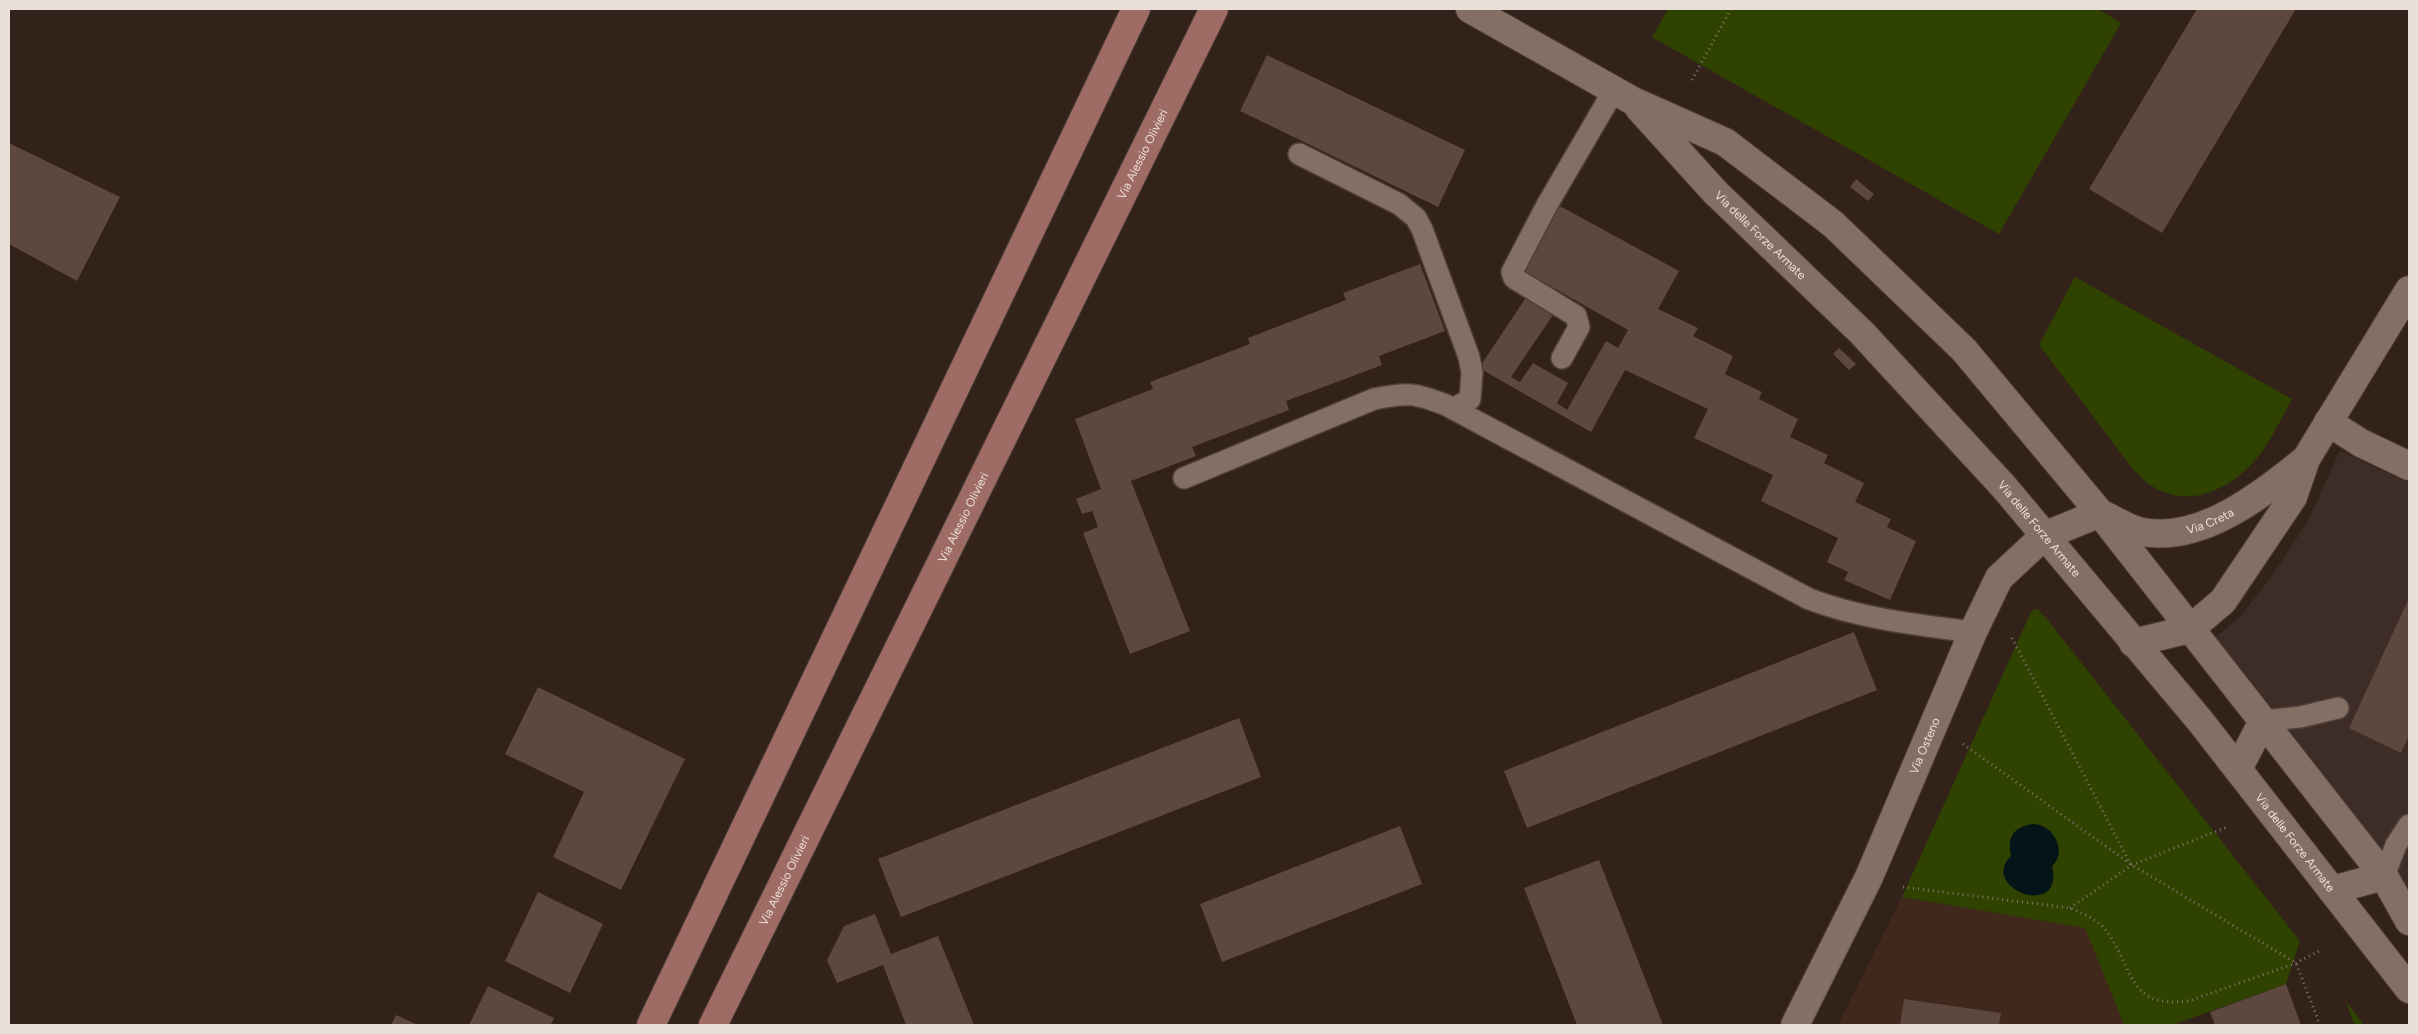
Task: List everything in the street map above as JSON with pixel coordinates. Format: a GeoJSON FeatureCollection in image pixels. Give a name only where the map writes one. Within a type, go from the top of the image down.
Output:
{"type":"FeatureCollection","features":[{"type":"Feature","properties":{"kind":"main road"},"geometry":{"type":"LineString","coordinates":[[650,1025],[1136,9]]}},
{"type":"Feature","properties":{"kind":"main road","name":"Via Alessio Olivieri"},"geometry":{"type":"LineString","coordinates":[[713,1025],[1214,9]]}},
{"type":"Feature","properties":{"kind":"street","name":"Via delle Forze Armate"},"geometry":{"type":"LineString","coordinates":[[1470,9],[1623,96],[1725,142],[1833,224],[1964,350],[2100,513],[2264,721],[2384,876],[2409,921]]}},
{"type":"Feature","properties":{"kind":"street","name":"Via delle Forze Armate"},"geometry":{"type":"LineString","coordinates":[[1623,96],[1715,192],[1862,333],[2004,488],[2201,722],[2409,989]]}},
{"type":"Feature","properties":{"kind":"street","name":"Via Creta"},"geometry":{"type":"LineString","coordinates":[[2190,629],[2223,601],[2293,497],[2306,459],[2409,290]]}},
{"type":"Feature","properties":{"kind":"street"},"geometry":{"type":"LineString","coordinates":[[2328,422],[2361,443],[2409,466]]}},
{"type":"Feature","properties":{"kind":"street","name":"Via Creta"},"geometry":{"type":"LineString","coordinates":[[2100,513],[2142,532],[2178,533],[2220,518],[2259,497],[2306,459]]}},
{"type":"Feature","properties":{"kind":"street","name":"Via Osteno"},"geometry":{"type":"LineString","coordinates":[[1796,1025],[1870,877],[1973,632],[1999,578],[2044,536],[2100,513]]}},
{"type":"Feature","properties":{"kind":"street"},"geometry":{"type":"LineString","coordinates":[[2133,642],[2190,629]]}},
{"type":"Feature","properties":{"kind":"street"},"geometry":{"type":"LineString","coordinates":[[2238,769],[2264,721]]}},
{"type":"Feature","properties":{"kind":"street"},"geometry":{"type":"LineString","coordinates":[[2332,890],[2384,876]]}},
{"type":"Feature","properties":{"kind":"lane"},"geometry":{"type":"LineString","coordinates":[[1562,358],[1579,326],[1576,316],[1514,278],[1512,272],[1547,205],[1623,96]]}},
{"type":"Feature","properties":{"kind":"lane"},"geometry":{"type":"LineString","coordinates":[[1299,154],[1399,204],[1416,218],[1422,229],[1469,357],[1472,373],[1470,399],[1453,409]]}},
{"type":"Feature","properties":{"kind":"lane"},"geometry":{"type":"LineString","coordinates":[[1184,478],[1374,399],[1396,394],[1419,394],[1453,409],[1809,599],[1868,617],[1973,632]]}},
{"type":"Feature","properties":{"kind":"lane"},"geometry":{"type":"LineString","coordinates":[[2264,721],[2300,717],[2338,708]]}},
{"type":"Feature","properties":{"kind":"lane"},"geometry":{"type":"LineString","coordinates":[[2384,876],[2396,845],[2409,825]]}},
{"type":"Feature","properties":{"kind":"path"},"geometry":{"type":"LineString","coordinates":[[1692,80],[1731,9]]}},
{"type":"Feature","properties":{"kind":"path"},"geometry":{"type":"LineString","coordinates":[[2012,638],[2132,865]]}},
{"type":"Feature","properties":{"kind":"path"},"geometry":{"type":"LineString","coordinates":[[1961,742],[2132,865],[2296,963],[2320,1025]]}},
{"type":"Feature","properties":{"kind":"path"},"geometry":{"type":"LineString","coordinates":[[2070,908],[2132,865],[2227,828]]}},
{"type":"Feature","properties":{"kind":"path"},"geometry":{"type":"LineString","coordinates":[[1897,886],[2070,908],[2093,917],[2109,935],[2130,978],[2144,993],[2156,1001],[2172,1003],[2189,1001],[2296,963],[2319,952]]}},
{"type":"Feature","properties":{"kind":"shaded area"},"geometry":{"type":"Polygon","coordinates":[[[2340,451],[2409,483],[2409,933],[2194,655],[2240,617],[2272,576],[2308,521],[2340,451]]]}},
{"type":"Feature","properties":{"kind":"shaded area"},"geometry":{"type":"Polygon","coordinates":[[[2033,824],[2047,828],[2052,833],[2056,839],[2059,853],[2057,860],[2052,866],[2053,883],[2046,892],[2036,895],[2024,894],[2013,888],[2005,879],[2004,868],[2011,856],[2010,843],[2013,834],[2016,830],[2026,825],[2033,824]]]}},
{"type":"Feature","properties":{"kind":"shaded area"},"geometry":{"type":"Polygon","coordinates":[[[1902,897],[2085,928],[2124,1025],[1838,1025],[1902,897]]]}},
{"type":"Feature","properties":{"kind":"green space"},"geometry":{"type":"Polygon","coordinates":[[[1668,9],[2098,9],[2121,23],[1999,234],[1652,37],[1668,9]]]}},
{"type":"Feature","properties":{"kind":"green space"},"geometry":{"type":"Polygon","coordinates":[[[2075,277],[2292,399],[2265,447],[2250,466],[2223,486],[2208,493],[2192,496],[2176,496],[2160,491],[2139,475],[2039,345],[2075,277]]]}},
{"type":"Feature","properties":{"kind":"green space"},"geometry":{"type":"Polygon","coordinates":[[[2037,609],[2047,619],[2300,941],[2286,984],[2172,1025],[2124,1025],[2085,928],[1902,897],[2032,610],[2037,609]]]}},
{"type":"Feature","properties":{"kind":"green space"},"geometry":{"type":"Polygon","coordinates":[[[2346,1001],[2364,1025],[2354,1025],[2346,1001]]]}},
{"type":"Feature","properties":{"kind":"building"},"geometry":{"type":"Polygon","coordinates":[[[2197,9],[2296,9],[2162,233],[2089,189],[2197,9]]]}},
{"type":"Feature","properties":{"kind":"building"},"geometry":{"type":"Polygon","coordinates":[[[1267,55],[1465,150],[1438,207],[1240,111],[1267,55]]]}},
{"type":"Feature","properties":{"kind":"building"},"geometry":{"type":"Polygon","coordinates":[[[9,143],[120,197],[77,281],[9,244],[9,143]]]}},
{"type":"Feature","properties":{"kind":"building"},"geometry":{"type":"Polygon","coordinates":[[[1856,179],[1874,194],[1868,201],[1850,187],[1856,179]]]}},
{"type":"Feature","properties":{"kind":"building"},"geometry":{"type":"Polygon","coordinates":[[[1558,205],[1679,271],[1658,309],[1698,328],[1693,336],[1733,356],[1725,374],[1762,392],[1759,399],[1798,419],[1790,437],[1828,455],[1824,463],[1864,483],[1855,502],[1891,519],[1887,527],[1916,541],[1890,600],[1844,580],[1848,572],[1827,562],[1838,538],[1761,501],[1773,475],[1694,438],[1708,409],[1625,370],[1591,432],[1479,368],[1527,296],[1555,312],[1511,377],[1520,382],[1533,363],[1568,383],[1557,403],[1567,410],[1606,341],[1618,348],[1628,330],[1522,270],[1558,205]]]}},
{"type":"Feature","properties":{"kind":"building"},"geometry":{"type":"Polygon","coordinates":[[[1420,264],[1445,331],[1379,356],[1382,365],[1286,401],[1289,410],[1192,447],[1196,456],[1131,481],[1190,631],[1130,654],[1083,533],[1098,527],[1092,511],[1082,514],[1076,499],[1101,489],[1075,419],[1153,389],[1150,382],[1250,344],[1248,338],[1346,300],[1343,293],[1420,264]]]}},
{"type":"Feature","properties":{"kind":"building"},"geometry":{"type":"Polygon","coordinates":[[[1839,348],[1856,364],[1849,370],[1833,354],[1839,348]]]}},
{"type":"Feature","properties":{"kind":"building"},"geometry":{"type":"Polygon","coordinates":[[[2409,598],[2409,735],[2401,753],[2349,728],[2409,598]]]}},
{"type":"Feature","properties":{"kind":"building"},"geometry":{"type":"Polygon","coordinates":[[[1854,632],[1877,690],[1527,828],[1504,771],[1854,632]]]}},
{"type":"Feature","properties":{"kind":"building"},"geometry":{"type":"Polygon","coordinates":[[[538,687],[685,759],[621,890],[553,857],[584,792],[505,754],[538,687]]]}},
{"type":"Feature","properties":{"kind":"building"},"geometry":{"type":"Polygon","coordinates":[[[1239,718],[1261,777],[901,917],[878,859],[1239,718]]]}},
{"type":"Feature","properties":{"kind":"building"},"geometry":{"type":"Polygon","coordinates":[[[1400,826],[1422,884],[1222,962],[1200,904],[1400,826]]]}},
{"type":"Feature","properties":{"kind":"building"},"geometry":{"type":"Polygon","coordinates":[[[1599,860],[1663,1025],[1577,1025],[1524,888],[1599,860]]]}},
{"type":"Feature","properties":{"kind":"building"},"geometry":{"type":"Polygon","coordinates":[[[538,892],[603,924],[570,993],[505,961],[538,892]]]}},
{"type":"Feature","properties":{"kind":"building"},"geometry":{"type":"Polygon","coordinates":[[[875,914],[891,954],[938,936],[974,1025],[906,1025],[883,965],[837,983],[827,960],[844,926],[875,914]]]}},
{"type":"Feature","properties":{"kind":"building"},"geometry":{"type":"Polygon","coordinates":[[[2286,984],[2301,1025],[2215,1025],[2210,1012],[2286,984]]]}},
{"type":"Feature","properties":{"kind":"building"},"geometry":{"type":"Polygon","coordinates":[[[488,986],[554,1018],[551,1025],[469,1025],[488,986]]]}},
{"type":"Feature","properties":{"kind":"building"},"geometry":{"type":"Polygon","coordinates":[[[1904,999],[2001,1013],[1999,1025],[1900,1025],[1904,999]]]}},
{"type":"Feature","properties":{"kind":"building"},"geometry":{"type":"Polygon","coordinates":[[[396,1015],[418,1025],[391,1025],[396,1015]]]}}]}
